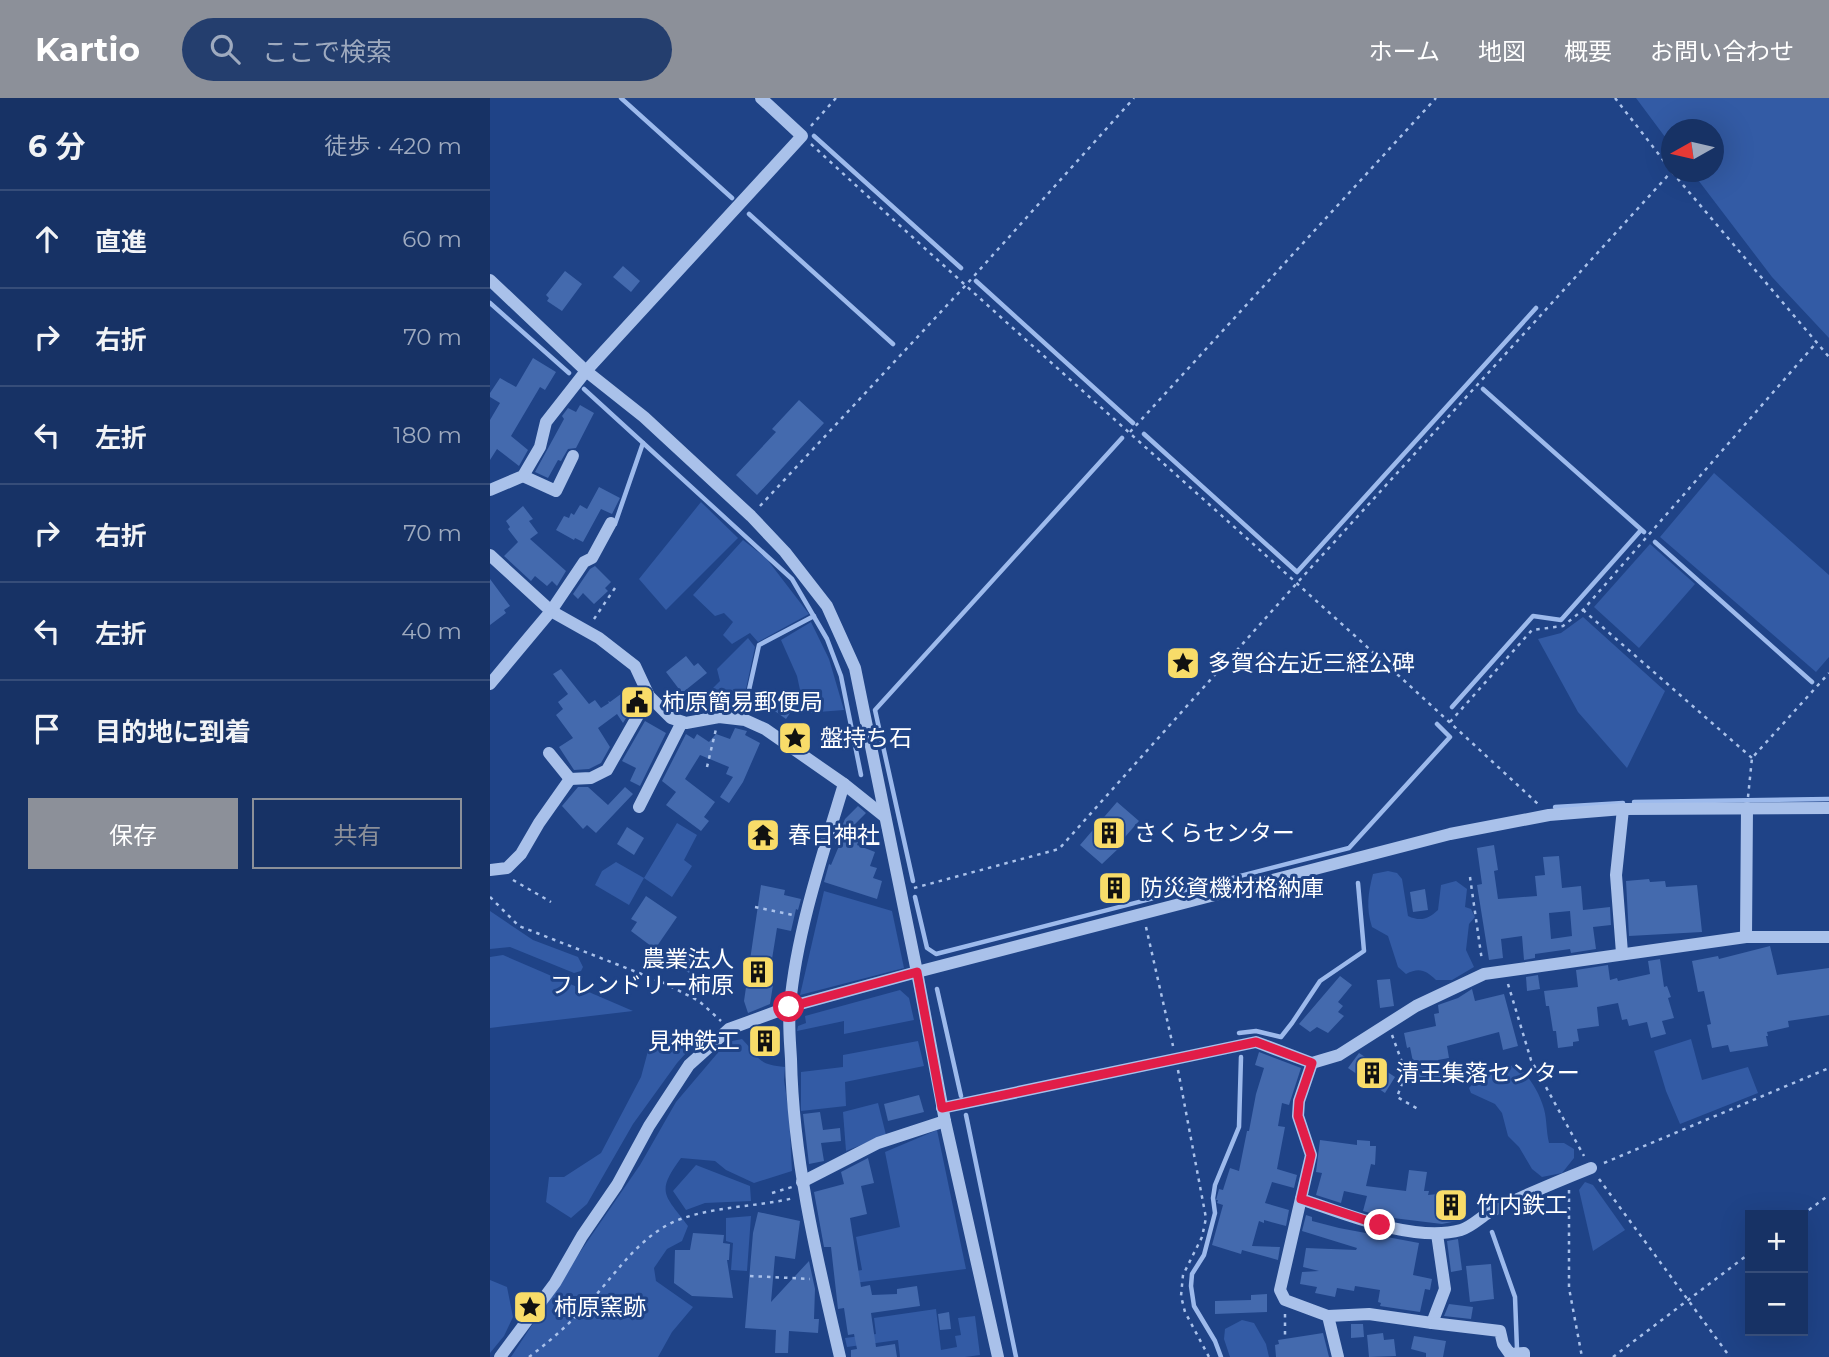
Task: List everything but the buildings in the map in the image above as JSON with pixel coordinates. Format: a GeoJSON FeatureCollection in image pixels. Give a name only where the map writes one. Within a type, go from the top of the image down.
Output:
{"type":"FeatureCollection","features":[{"type":"Feature","properties":{"kind":"street"},"geometry":{"type":"LineString","coordinates":[[490,490],[523,476],[540,447],[546,422],[586,371],[802,136],[761,98]]}},
{"type":"Feature","properties":{"kind":"street"},"geometry":{"type":"LineString","coordinates":[[490,280],[586,371],[644,417],[751,516],[785,552],[827,606],[855,668],[917,972],[944,1121],[998,1357]]}},
{"type":"Feature","properties":{"kind":"street"},"geometry":{"type":"LineString","coordinates":[[523,476],[556,491],[573,456]]}},
{"type":"Feature","properties":{"kind":"street"},"geometry":{"type":"LineString","coordinates":[[490,684],[551,611],[584,562],[592,558],[611,523]]}},
{"type":"Feature","properties":{"kind":"street"},"geometry":{"type":"LineString","coordinates":[[491,557],[551,611],[599,638],[635,666],[649,696],[671,718],[682,722],[719,717],[745,720],[765,729],[844,784],[884,816]]}},
{"type":"Feature","properties":{"kind":"street"},"geometry":{"type":"LineString","coordinates":[[570,779],[591,778],[607,770],[649,696]]}},
{"type":"Feature","properties":{"kind":"street"},"geometry":{"type":"LineString","coordinates":[[639,807],[682,722]]}},
{"type":"Feature","properties":{"kind":"street"},"geometry":{"type":"LineString","coordinates":[[549,753],[570,779]]}},
{"type":"Feature","properties":{"kind":"street"},"geometry":{"type":"LineString","coordinates":[[490,870],[507,868],[521,854],[570,779]]}},
{"type":"Feature","properties":{"kind":"street"},"geometry":{"type":"LineString","coordinates":[[840,1357],[804,1196],[791,1100],[789,1007],[823,850],[844,784]]}},
{"type":"Feature","properties":{"kind":"street"},"geometry":{"type":"LineString","coordinates":[[1746,937],[1747,808]]}},
{"type":"Feature","properties":{"kind":"street"},"geometry":{"type":"LineString","coordinates":[[500,1357],[555,1283],[582,1236],[617,1185],[649,1126],[689,1065],[729,1029],[789,1007],[917,972],[1450,834],[1549,815],[1623,809],[1829,808]]}},
{"type":"Feature","properties":{"kind":"street"},"geometry":{"type":"LineString","coordinates":[[1622,953],[1616,875],[1623,809]]}},
{"type":"Feature","properties":{"kind":"street"},"geometry":{"type":"LineString","coordinates":[[942,1108],[1256,1042],[1312,1063],[1339,1055],[1387,1022],[1446,990],[1484,974],[1746,937],[1829,937]]}},
{"type":"Feature","properties":{"kind":"street"},"geometry":{"type":"LineString","coordinates":[[1312,1063],[1299,1101],[1298,1116],[1311,1155],[1280,1290],[1285,1300],[1328,1316],[1369,1314],[1500,1331],[1510,1354],[1524,1353],[1524,1357]]}},
{"type":"Feature","properties":{"kind":"street"},"geometry":{"type":"LineString","coordinates":[[802,1182],[878,1143],[944,1121]]}},
{"type":"Feature","properties":{"kind":"street"},"geometry":{"type":"LineString","coordinates":[[1301,1199],[1380,1225],[1437,1234],[1463,1230],[1486,1214],[1591,1168]]}},
{"type":"Feature","properties":{"kind":"street"},"geometry":{"type":"LineString","coordinates":[[1432,1323],[1445,1289],[1437,1234]]}},
{"type":"Feature","properties":{"kind":"street"},"geometry":{"type":"LineString","coordinates":[[1328,1316],[1338,1357]]}},
{"type":"Feature","properties":{"kind":"path"},"geometry":{"type":"LineString","coordinates":[[836,98],[802,136],[1450,722],[1549,815]]}},
{"type":"Feature","properties":{"kind":"path"},"geometry":{"type":"LineString","coordinates":[[751,516],[965,286],[1134,98]]}},
{"type":"Feature","properties":{"kind":"path"},"geometry":{"type":"LineString","coordinates":[[1130,432],[1436,98]]}},
{"type":"Feature","properties":{"kind":"path"},"geometry":{"type":"LineString","coordinates":[[1615,98],[1661,157]]}},
{"type":"Feature","properties":{"kind":"path"},"geometry":{"type":"LineString","coordinates":[[901,892],[1059,849],[1662,182]]}},
{"type":"Feature","properties":{"kind":"path"},"geometry":{"type":"LineString","coordinates":[[1681,182],[1829,357]]}},
{"type":"Feature","properties":{"kind":"path"},"geometry":{"type":"LineString","coordinates":[[1450,722],[1532,630],[1563,626],[1583,610],[1817,342]]}},
{"type":"Feature","properties":{"kind":"path"},"geometry":{"type":"LineString","coordinates":[[587,631],[617,585]]}},
{"type":"Feature","properties":{"kind":"path"},"geometry":{"type":"LineString","coordinates":[[1583,610],[1752,758]]}},
{"type":"Feature","properties":{"kind":"path"},"geometry":{"type":"LineString","coordinates":[[1747,808],[1752,758],[1829,673]]}},
{"type":"Feature","properties":{"kind":"path"},"geometry":{"type":"LineString","coordinates":[[707,766],[719,717]]}},
{"type":"Feature","properties":{"kind":"path"},"geometry":{"type":"LineString","coordinates":[[507,868],[511,879],[551,902]]}},
{"type":"Feature","properties":{"kind":"path"},"geometry":{"type":"LineString","coordinates":[[1469,877],[1484,974]]}},
{"type":"Feature","properties":{"kind":"path"},"geometry":{"type":"LineString","coordinates":[[490,897],[519,926],[662,982],[699,1001],[729,1029]]}},
{"type":"Feature","properties":{"kind":"path"},"geometry":{"type":"LineString","coordinates":[[755,908],[807,918]]}},
{"type":"Feature","properties":{"kind":"path"},"geometry":{"type":"LineString","coordinates":[[1143,914],[1176,1060],[1206,1218],[1202,1237],[1183,1275],[1181,1296],[1185,1312],[1209,1357]]}},
{"type":"Feature","properties":{"kind":"path"},"geometry":{"type":"LineString","coordinates":[[1505,971],[1531,1060],[1591,1168],[1730,1357]]}},
{"type":"Feature","properties":{"kind":"path"},"geometry":{"type":"LineString","coordinates":[[1387,1022],[1406,1073],[1397,1097],[1418,1109]]}},
{"type":"Feature","properties":{"kind":"path"},"geometry":{"type":"LineString","coordinates":[[1591,1168],[1829,1068]]}},
{"type":"Feature","properties":{"kind":"path"},"geometry":{"type":"LineString","coordinates":[[1571,1176],[1568,1220],[1569,1288],[1582,1357]]}},
{"type":"Feature","properties":{"kind":"path"},"geometry":{"type":"LineString","coordinates":[[772,1193],[802,1182]]}},
{"type":"Feature","properties":{"kind":"path"},"geometry":{"type":"LineString","coordinates":[[1808,1211],[1829,1195]]}},
{"type":"Feature","properties":{"kind":"path"},"geometry":{"type":"LineString","coordinates":[[529,1357],[585,1308],[644,1240],[675,1221],[703,1212],[767,1204],[804,1196]]}},
{"type":"Feature","properties":{"kind":"path"},"geometry":{"type":"LineString","coordinates":[[1613,1357],[1745,1257]]}},
{"type":"Feature","properties":{"kind":"path"},"geometry":{"type":"LineString","coordinates":[[750,1276],[822,1280]]}},
{"type":"Feature","properties":{"kind":"path"},"geometry":{"type":"LineString","coordinates":[[1285,1300],[1285,1336]]}},
{"type":"Feature","properties":{"kind":"shaded area"},"geometry":{"type":"Polygon","coordinates":[[[1636,98],[1829,98],[1829,338],[1772,277],[1700,182],[1724,182],[1724,119],[1661,119],[1661,132],[1636,98]]]}},
{"type":"Feature","properties":{"kind":"shaded area"},"geometry":{"type":"Polygon","coordinates":[[[1714,473],[1829,575],[1829,657],[1816,672],[1660,537],[1714,473]]]}},
{"type":"Feature","properties":{"kind":"shaded area"},"geometry":{"type":"Polygon","coordinates":[[[701,502],[738,538],[666,610],[639,579],[701,502]]]}},
{"type":"Feature","properties":{"kind":"shaded area"},"geometry":{"type":"Polygon","coordinates":[[[743,540],[766,558],[809,614],[758,642],[750,633],[732,644],[723,635],[733,622],[724,613],[715,616],[693,595],[743,540]]]}},
{"type":"Feature","properties":{"kind":"shaded area"},"geometry":{"type":"Polygon","coordinates":[[[1650,544],[1695,584],[1639,648],[1594,607],[1650,544]]]}},
{"type":"Feature","properties":{"kind":"shaded area"},"geometry":{"type":"Polygon","coordinates":[[[1583,617],[1665,691],[1627,768],[1578,712],[1538,639],[1561,633],[1583,617]]]}},
{"type":"Feature","properties":{"kind":"shaded area"},"geometry":{"type":"Polygon","coordinates":[[[811,622],[829,659],[844,710],[805,713],[797,676],[781,640],[811,622]]]}},
{"type":"Feature","properties":{"kind":"shaded area"},"geometry":{"type":"Polygon","coordinates":[[[748,638],[755,647],[741,712],[700,709],[701,700],[720,681],[717,669],[748,638]]]}},
{"type":"Feature","properties":{"kind":"shaded area"},"geometry":{"type":"Polygon","coordinates":[[[677,823],[697,835],[684,860],[692,866],[672,897],[644,878],[677,823]]]}},
{"type":"Feature","properties":{"kind":"shaded area"},"geometry":{"type":"Polygon","coordinates":[[[616,862],[644,878],[629,905],[595,885],[602,871],[616,862]]]}},
{"type":"Feature","properties":{"kind":"shaded area"},"geometry":{"type":"Polygon","coordinates":[[[1388,871],[1397,873],[1402,879],[1408,916],[1417,919],[1428,917],[1438,910],[1441,885],[1456,881],[1467,889],[1465,907],[1471,909],[1475,917],[1469,924],[1466,950],[1474,967],[1452,980],[1436,980],[1422,971],[1406,974],[1398,967],[1388,936],[1372,927],[1368,907],[1373,874],[1388,871]]]}},
{"type":"Feature","properties":{"kind":"shaded area"},"geometry":{"type":"Polygon","coordinates":[[[824,891],[892,911],[904,968],[800,995],[824,891]]]}},
{"type":"Feature","properties":{"kind":"shaded area"},"geometry":{"type":"Polygon","coordinates":[[[490,911],[533,940],[578,957],[583,967],[581,971],[574,973],[510,947],[490,949],[490,911]]]}},
{"type":"Feature","properties":{"kind":"shaded area"},"geometry":{"type":"Polygon","coordinates":[[[503,955],[633,1011],[490,1028],[490,957],[503,955]]]}},
{"type":"Feature","properties":{"kind":"shaded area"},"geometry":{"type":"Polygon","coordinates":[[[900,990],[909,998],[914,1020],[844,1034],[844,1021],[797,1031],[798,1026],[806,1023],[805,1016],[900,990]]]}},
{"type":"Feature","properties":{"kind":"shaded area"},"geometry":{"type":"Polygon","coordinates":[[[675,1031],[695,1043],[677,1063],[633,1124],[587,1204],[571,1218],[546,1202],[549,1177],[564,1177],[601,1153],[641,1077],[648,1051],[658,1040],[675,1031]]]}},
{"type":"Feature","properties":{"kind":"shaded area"},"geometry":{"type":"Polygon","coordinates":[[[742,1039],[763,1062],[785,1067],[792,1171],[754,1183],[726,1170],[715,1161],[681,1158],[668,1179],[666,1194],[688,1226],[682,1241],[667,1249],[654,1268],[656,1281],[693,1307],[672,1332],[658,1357],[511,1357],[640,1165],[676,1102],[727,1042],[742,1039]]]}},
{"type":"Feature","properties":{"kind":"shaded area"},"geometry":{"type":"Polygon","coordinates":[[[1691,1039],[1702,1080],[1748,1067],[1758,1093],[1680,1124],[1666,1091],[1654,1051],[1691,1039]]]}},
{"type":"Feature","properties":{"kind":"shaded area"},"geometry":{"type":"Polygon","coordinates":[[[918,1041],[924,1066],[845,1082],[846,1106],[801,1111],[801,1072],[843,1067],[843,1055],[918,1041]]]}},
{"type":"Feature","properties":{"kind":"shaded area"},"geometry":{"type":"Polygon","coordinates":[[[1517,1065],[1539,1096],[1545,1113],[1549,1143],[1564,1143],[1574,1149],[1574,1158],[1562,1173],[1542,1177],[1532,1169],[1519,1147],[1508,1136],[1502,1113],[1495,1104],[1471,1093],[1469,1088],[1485,1075],[1497,1069],[1517,1065]]]}},
{"type":"Feature","properties":{"kind":"shaded area"},"geometry":{"type":"Polygon","coordinates":[[[878,1103],[886,1135],[846,1151],[843,1112],[878,1103]]]}},
{"type":"Feature","properties":{"kind":"shaded area"},"geometry":{"type":"Polygon","coordinates":[[[937,1130],[966,1269],[846,1284],[845,1273],[862,1270],[856,1237],[900,1227],[885,1152],[937,1130]]]}},
{"type":"Feature","properties":{"kind":"shaded area"},"geometry":{"type":"Polygon","coordinates":[[[696,1165],[750,1186],[751,1201],[705,1203],[686,1210],[673,1191],[696,1165]]]}},
{"type":"Feature","properties":{"kind":"shaded area"},"geometry":{"type":"Polygon","coordinates":[[[1585,1182],[1593,1185],[1625,1230],[1593,1251],[1579,1190],[1585,1182]]]}},
{"type":"Feature","properties":{"kind":"shaded area"},"geometry":{"type":"Polygon","coordinates":[[[751,1216],[747,1271],[731,1270],[733,1243],[726,1241],[726,1218],[751,1216]]]}},
{"type":"Feature","properties":{"kind":"shaded area"},"geometry":{"type":"Polygon","coordinates":[[[490,1280],[507,1287],[513,1317],[504,1336],[490,1353],[490,1280]]]}},
{"type":"Feature","properties":{"kind":"shaded area"},"geometry":{"type":"Polygon","coordinates":[[[936,1309],[941,1350],[957,1347],[955,1336],[961,1335],[958,1318],[975,1316],[980,1355],[900,1357],[898,1340],[847,1347],[845,1338],[876,1334],[874,1318],[936,1309]]]}},
{"type":"Feature","properties":{"kind":"shaded area"},"geometry":{"type":"Polygon","coordinates":[[[1242,1320],[1254,1323],[1266,1344],[1269,1357],[1230,1357],[1224,1339],[1225,1329],[1242,1320]]]}},
{"type":"Feature","properties":{"kind":"waterway"},"geometry":{"type":"LineString","coordinates":[[621,98],[732,198]]}},
{"type":"Feature","properties":{"kind":"waterway"},"geometry":{"type":"LineString","coordinates":[[814,136],[961,268]]}},
{"type":"Feature","properties":{"kind":"waterway"},"geometry":{"type":"LineString","coordinates":[[749,214],[893,344]]}},
{"type":"Feature","properties":{"kind":"waterway"},"geometry":{"type":"LineString","coordinates":[[976,281],[1133,423]]}},
{"type":"Feature","properties":{"kind":"waterway"},"geometry":{"type":"LineString","coordinates":[[490,303],[569,373]]}},
{"type":"Feature","properties":{"kind":"waterway"},"geometry":{"type":"LineString","coordinates":[[1144,434],[1297,572],[1536,308]]}},
{"type":"Feature","properties":{"kind":"waterway"},"geometry":{"type":"LineString","coordinates":[[584,389],[792,579],[827,639],[841,676],[861,775]]}},
{"type":"Feature","properties":{"kind":"waterway"},"geometry":{"type":"LineString","coordinates":[[1483,389],[1644,532]]}},
{"type":"Feature","properties":{"kind":"waterway"},"geometry":{"type":"LineString","coordinates":[[913,881],[875,710],[1122,438]]}},
{"type":"Feature","properties":{"kind":"waterway"},"geometry":{"type":"LineString","coordinates":[[615,524],[643,443]]}},
{"type":"Feature","properties":{"kind":"waterway"},"geometry":{"type":"LineString","coordinates":[[1452,707],[1533,616],[1561,620],[1641,530]]}},
{"type":"Feature","properties":{"kind":"waterway"},"geometry":{"type":"LineString","coordinates":[[1655,542],[1812,682]]}},
{"type":"Feature","properties":{"kind":"waterway"},"geometry":{"type":"LineString","coordinates":[[745,708],[759,645],[814,616]]}},
{"type":"Feature","properties":{"kind":"waterway"},"geometry":{"type":"LineString","coordinates":[[915,897],[927,948],[936,954],[1349,848],[1450,737],[1437,724]]}},
{"type":"Feature","properties":{"kind":"waterway"},"geometry":{"type":"LineString","coordinates":[[1634,802],[1829,799]]}},
{"type":"Feature","properties":{"kind":"waterway"},"geometry":{"type":"LineString","coordinates":[[1555,807],[1623,803]]}},
{"type":"Feature","properties":{"kind":"waterway"},"geometry":{"type":"LineString","coordinates":[[1239,1033],[1256,1031],[1281,1037],[1320,981],[1364,951],[1358,883]]}},
{"type":"Feature","properties":{"kind":"waterway"},"geometry":{"type":"LineString","coordinates":[[937,989],[961,1096]]}},
{"type":"Feature","properties":{"kind":"waterway"},"geometry":{"type":"LineString","coordinates":[[1221,1357],[1215,1341],[1194,1306],[1191,1286],[1192,1274],[1204,1255],[1215,1213],[1215,1185],[1239,1127],[1241,1057]]}},
{"type":"Feature","properties":{"kind":"waterway"},"geometry":{"type":"LineString","coordinates":[[966,1115],[1016,1357]]}},
{"type":"Feature","properties":{"kind":"waterway"},"geometry":{"type":"LineString","coordinates":[[1492,1232],[1515,1297],[1517,1349]]}},
{"type":"Feature","properties":{"kind":"place","name":"多賀谷左近三経公碑"},"geometry":{"type":"Point","coordinates":[1183,663]}},
{"type":"Feature","properties":{"kind":"place","name":"柿原簡易郵便局"},"geometry":{"type":"Point","coordinates":[637,702]}},
{"type":"Feature","properties":{"kind":"place","name":"盤持ち石"},"geometry":{"type":"Point","coordinates":[795,738]}},
{"type":"Feature","properties":{"kind":"place","name":"さくらセンター"},"geometry":{"type":"Point","coordinates":[1109,833]}},
{"type":"Feature","properties":{"kind":"place","name":"春日神社"},"geometry":{"type":"Point","coordinates":[763,835]}},
{"type":"Feature","properties":{"kind":"place","name":"防災資機材格納庫"},"geometry":{"type":"Point","coordinates":[1115,888]}},
{"type":"Feature","properties":{"kind":"place","name":"農業法人 フレンドリー柿原"},"geometry":{"type":"Point","coordinates":[758,972]}},
{"type":"Feature","properties":{"kind":"place","name":"見神鉄工"},"geometry":{"type":"Point","coordinates":[765,1041]}},
{"type":"Feature","properties":{"kind":"place","name":"清王集落センター"},"geometry":{"type":"Point","coordinates":[1372,1073]}},
{"type":"Feature","properties":{"kind":"place","name":"竹内鉄工"},"geometry":{"type":"Point","coordinates":[1451,1205]}},
{"type":"Feature","properties":{"kind":"place","name":"柿原窯跡"},"geometry":{"type":"Point","coordinates":[530,1307]}},
{"type":"Feature","properties":{"kind":"route"},"geometry":{"type":"LineString","coordinates":[[789,1007],[917,972],[942,1108],[1256,1042],[1312,1063],[1299,1101],[1298,1116],[1311,1155],[1301,1199],[1380,1225]]}}]}
